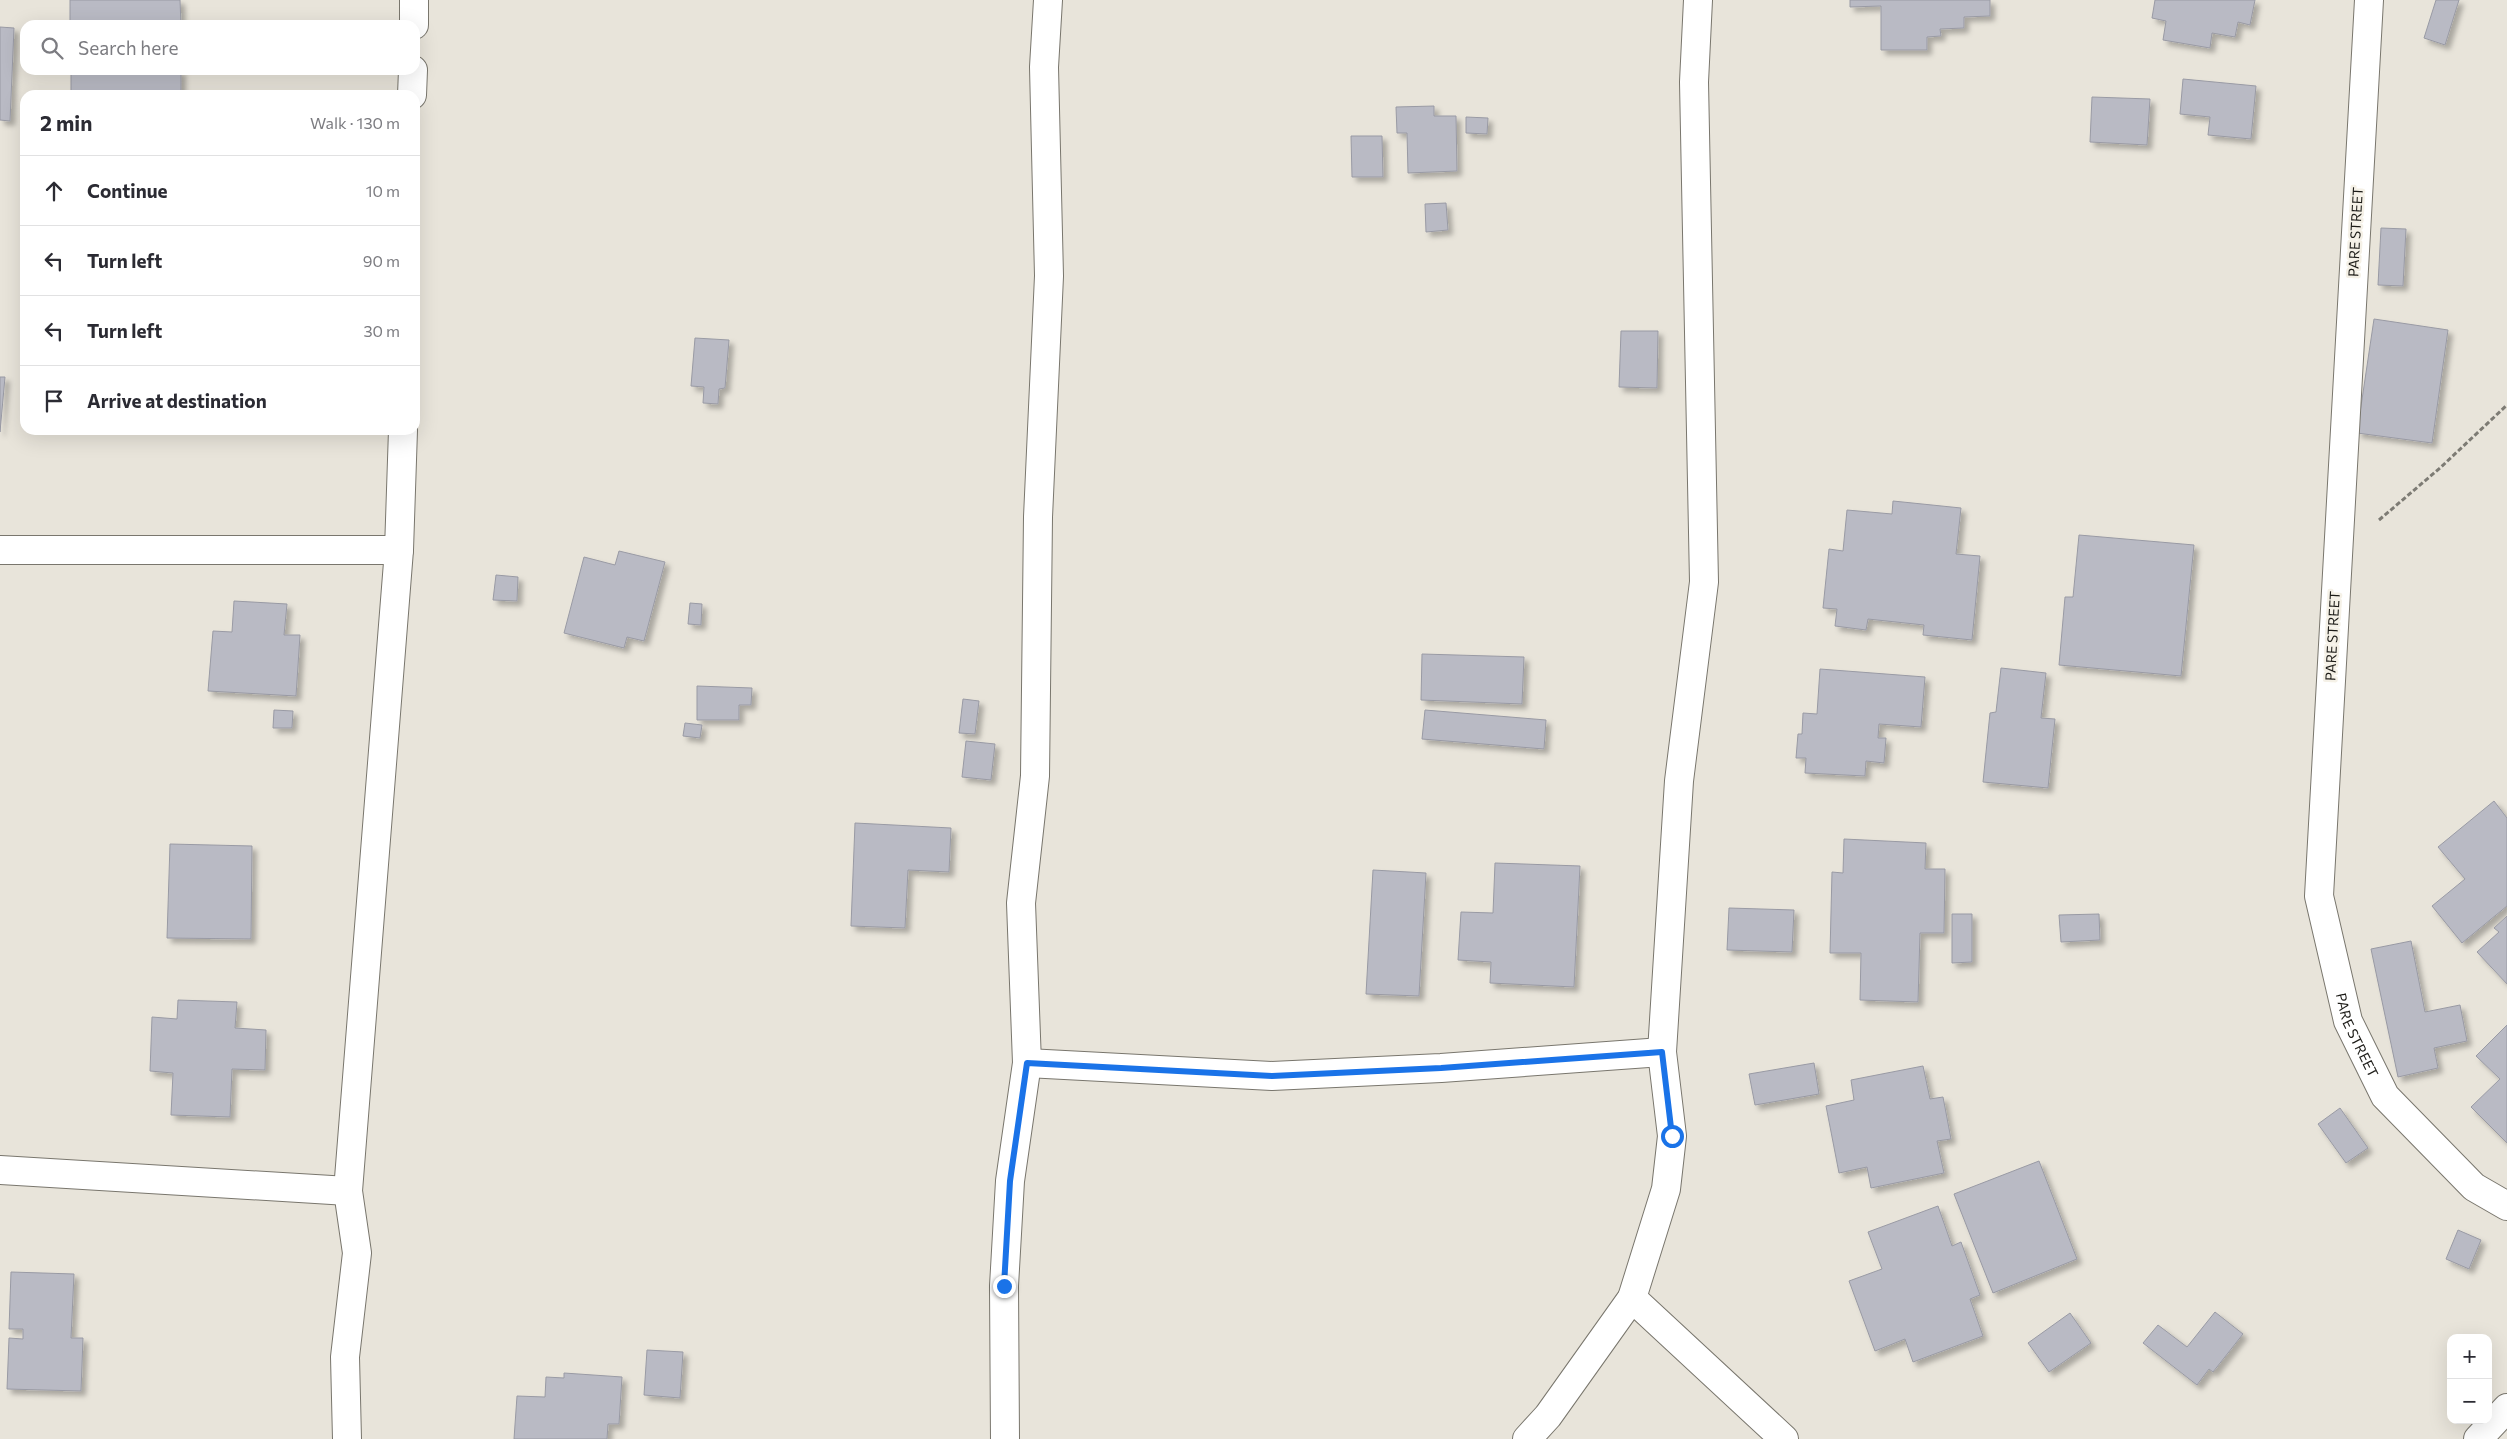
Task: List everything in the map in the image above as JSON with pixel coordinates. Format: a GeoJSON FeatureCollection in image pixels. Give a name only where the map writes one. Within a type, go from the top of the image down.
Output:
{"type":"FeatureCollection","features":[{"type":"Feature","properties":{"kind":"street"},"geometry":{"type":"LineString","coordinates":[[414,0],[414,20]]}},
{"type":"Feature","properties":{"kind":"street"},"geometry":{"type":"LineString","coordinates":[[1005,1439],[1006,1257],[1010,1181],[1027,1063],[1021,903],[1035,776],[1038,517],[1049,276],[1044,67],[1048,0]]}},
{"type":"Feature","properties":{"kind":"street"},"geometry":{"type":"LineString","coordinates":[[1527,1439],[1548,1416],[1632,1298],[1666,1190],[1672,1136],[1662,1052],[1679,781],[1704,582],[1694,82],[1698,0]]}},
{"type":"Feature","properties":{"kind":"street","name":"PARE STREET"},"geometry":{"type":"LineString","coordinates":[[2369,0],[2336,555],[2319,896],[2348,1021],[2386,1096],[2474,1187],[2507,1206]]}},
{"type":"Feature","properties":{"kind":"street"},"geometry":{"type":"LineString","coordinates":[[412,75],[412,90]]}},
{"type":"Feature","properties":{"kind":"street"},"geometry":{"type":"LineString","coordinates":[[347,1439],[345,1357],[357,1253],[348,1190],[399,550],[402,435]]}},
{"type":"Feature","properties":{"kind":"street"},"geometry":{"type":"LineString","coordinates":[[0,550],[399,550]]}},
{"type":"Feature","properties":{"kind":"street"},"geometry":{"type":"LineString","coordinates":[[1027,1063],[1272,1076],[1441,1068],[1662,1052]]}},
{"type":"Feature","properties":{"kind":"street"},"geometry":{"type":"LineString","coordinates":[[0,1170],[348,1190]]}},
{"type":"Feature","properties":{"kind":"street"},"geometry":{"type":"LineString","coordinates":[[1632,1298],[1784,1439]]}},
{"type":"Feature","properties":{"kind":"street"},"geometry":{"type":"LineString","coordinates":[[2478,1439],[2507,1408]]}},
{"type":"Feature","properties":{"kind":"path"},"geometry":{"type":"LineString","coordinates":[[2336,555],[2434,474],[2507,406]]}},
{"type":"Feature","properties":{"kind":"building"},"geometry":{"type":"Polygon","coordinates":[[[70,0],[180,0],[181,20],[70,20],[70,0]]]}},
{"type":"Feature","properties":{"kind":"building"},"geometry":{"type":"Polygon","coordinates":[[[1850,0],[1990,0],[1990,16],[1964,17],[1964,28],[1940,29],[1941,36],[1927,37],[1927,50],[1881,50],[1881,6],[1850,7],[1850,0]]]}},
{"type":"Feature","properties":{"kind":"building"},"geometry":{"type":"Polygon","coordinates":[[[2155,0],[2255,0],[2250,25],[2238,22],[2235,37],[2212,33],[2210,48],[2163,40],[2166,21],[2152,18],[2155,0]]]}},
{"type":"Feature","properties":{"kind":"building"},"geometry":{"type":"Polygon","coordinates":[[[2436,0],[2459,0],[2445,45],[2424,38],[2436,0]]]}},
{"type":"Feature","properties":{"kind":"building"},"geometry":{"type":"Polygon","coordinates":[[[0,27],[14,28],[10,121],[0,120],[0,27]]]}},
{"type":"Feature","properties":{"kind":"building"},"geometry":{"type":"Polygon","coordinates":[[[71,75],[181,75],[181,90],[71,90],[71,75]]]}},
{"type":"Feature","properties":{"kind":"building"},"geometry":{"type":"Polygon","coordinates":[[[2183,79],[2256,86],[2251,139],[2208,135],[2210,117],[2180,114],[2183,79]]]}},
{"type":"Feature","properties":{"kind":"building"},"geometry":{"type":"Polygon","coordinates":[[[2092,97],[2150,99],[2147,145],[2090,142],[2092,97]]]}},
{"type":"Feature","properties":{"kind":"building"},"geometry":{"type":"Polygon","coordinates":[[[1434,106],[1434,116],[1456,116],[1457,171],[1408,173],[1407,133],[1397,133],[1396,107],[1434,106]]]}},
{"type":"Feature","properties":{"kind":"building"},"geometry":{"type":"Polygon","coordinates":[[[1466,117],[1488,118],[1487,134],[1466,133],[1466,117]]]}},
{"type":"Feature","properties":{"kind":"building"},"geometry":{"type":"Polygon","coordinates":[[[1351,136],[1382,136],[1383,177],[1352,177],[1351,136]]]}},
{"type":"Feature","properties":{"kind":"building"},"geometry":{"type":"Polygon","coordinates":[[[1446,203],[1448,230],[1426,232],[1425,204],[1446,203]]]}},
{"type":"Feature","properties":{"kind":"building"},"geometry":{"type":"Polygon","coordinates":[[[2381,228],[2406,229],[2403,286],[2378,285],[2381,228]]]}},
{"type":"Feature","properties":{"kind":"building"},"geometry":{"type":"Polygon","coordinates":[[[2374,319],[2448,330],[2432,443],[2357,433],[2374,319]]]}},
{"type":"Feature","properties":{"kind":"building"},"geometry":{"type":"Polygon","coordinates":[[[1621,331],[1658,331],[1657,388],[1619,387],[1621,331]]]}},
{"type":"Feature","properties":{"kind":"building"},"geometry":{"type":"Polygon","coordinates":[[[695,338],[729,340],[725,388],[719,389],[718,404],[703,403],[704,387],[691,386],[695,338]]]}},
{"type":"Feature","properties":{"kind":"building"},"geometry":{"type":"Polygon","coordinates":[[[0,377],[5,377],[0,432],[0,377]]]}},
{"type":"Feature","properties":{"kind":"building"},"geometry":{"type":"Polygon","coordinates":[[[1893,501],[1961,508],[1956,554],[1980,556],[1972,640],[1923,635],[1924,625],[1868,619],[1866,630],[1835,626],[1837,609],[1823,608],[1829,549],[1843,551],[1847,510],[1892,514],[1893,501]]]}},
{"type":"Feature","properties":{"kind":"building"},"geometry":{"type":"Polygon","coordinates":[[[2079,535],[2194,545],[2181,676],[2059,665],[2065,597],[2073,597],[2079,535]]]}},
{"type":"Feature","properties":{"kind":"building"},"geometry":{"type":"Polygon","coordinates":[[[619,551],[665,562],[644,641],[627,637],[624,648],[564,633],[584,557],[615,565],[619,551]]]}},
{"type":"Feature","properties":{"kind":"building"},"geometry":{"type":"Polygon","coordinates":[[[496,575],[518,577],[517,601],[493,600],[496,575]]]}},
{"type":"Feature","properties":{"kind":"building"},"geometry":{"type":"Polygon","coordinates":[[[234,601],[287,604],[284,635],[300,635],[296,696],[208,691],[213,631],[232,632],[234,601]]]}},
{"type":"Feature","properties":{"kind":"building"},"geometry":{"type":"Polygon","coordinates":[[[690,603],[702,604],[701,625],[688,624],[690,603]]]}},
{"type":"Feature","properties":{"kind":"building"},"geometry":{"type":"Polygon","coordinates":[[[1422,654],[1524,657],[1522,704],[1421,700],[1422,654]]]}},
{"type":"Feature","properties":{"kind":"building"},"geometry":{"type":"Polygon","coordinates":[[[2001,668],[2046,673],[2041,718],[2055,719],[2048,788],[1983,782],[1990,713],[1996,712],[2001,668]]]}},
{"type":"Feature","properties":{"kind":"building"},"geometry":{"type":"Polygon","coordinates":[[[1820,669],[1925,677],[1921,727],[1879,724],[1878,738],[1886,738],[1884,763],[1866,761],[1865,776],[1805,773],[1806,758],[1796,758],[1798,734],[1802,734],[1803,713],[1817,714],[1820,669]]]}},
{"type":"Feature","properties":{"kind":"building"},"geometry":{"type":"Polygon","coordinates":[[[697,686],[752,688],[751,705],[739,705],[739,720],[697,720],[697,686]]]}},
{"type":"Feature","properties":{"kind":"building"},"geometry":{"type":"Polygon","coordinates":[[[963,699],[979,701],[975,734],[959,733],[963,699]]]}},
{"type":"Feature","properties":{"kind":"building"},"geometry":{"type":"Polygon","coordinates":[[[274,710],[293,711],[292,728],[273,728],[274,710]]]}},
{"type":"Feature","properties":{"kind":"building"},"geometry":{"type":"Polygon","coordinates":[[[1425,710],[1546,720],[1544,749],[1422,739],[1425,710]]]}},
{"type":"Feature","properties":{"kind":"building"},"geometry":{"type":"Polygon","coordinates":[[[685,723],[702,725],[700,738],[683,736],[685,723]]]}},
{"type":"Feature","properties":{"kind":"building"},"geometry":{"type":"Polygon","coordinates":[[[966,741],[995,744],[991,780],[962,777],[966,741]]]}},
{"type":"Feature","properties":{"kind":"building"},"geometry":{"type":"Polygon","coordinates":[[[2494,801],[2507,818],[2507,906],[2462,943],[2432,906],[2465,879],[2438,847],[2494,801]]]}},
{"type":"Feature","properties":{"kind":"building"},"geometry":{"type":"Polygon","coordinates":[[[855,823],[951,828],[949,872],[908,870],[905,928],[851,926],[855,823]]]}},
{"type":"Feature","properties":{"kind":"building"},"geometry":{"type":"Polygon","coordinates":[[[1844,839],[1926,843],[1925,869],[1945,869],[1944,933],[1920,933],[1918,1002],[1860,1000],[1861,953],[1830,953],[1832,872],[1843,873],[1844,839]]]}},
{"type":"Feature","properties":{"kind":"building"},"geometry":{"type":"Polygon","coordinates":[[[170,844],[252,846],[251,939],[167,938],[170,844]]]}},
{"type":"Feature","properties":{"kind":"building"},"geometry":{"type":"Polygon","coordinates":[[[1495,863],[1580,866],[1574,987],[1490,983],[1491,962],[1458,960],[1461,912],[1493,913],[1495,863]]]}},
{"type":"Feature","properties":{"kind":"building"},"geometry":{"type":"Polygon","coordinates":[[[1373,870],[1426,873],[1419,996],[1366,994],[1373,870]]]}},
{"type":"Feature","properties":{"kind":"building"},"geometry":{"type":"Polygon","coordinates":[[[1729,908],[1794,910],[1792,952],[1727,950],[1729,908]]]}},
{"type":"Feature","properties":{"kind":"building"},"geometry":{"type":"Polygon","coordinates":[[[1952,914],[1972,914],[1972,962],[1952,963],[1952,914]]]}},
{"type":"Feature","properties":{"kind":"building"},"geometry":{"type":"Polygon","coordinates":[[[2099,914],[2100,940],[2061,942],[2059,915],[2099,914]]]}},
{"type":"Feature","properties":{"kind":"building"},"geometry":{"type":"Polygon","coordinates":[[[2507,916],[2507,984],[2477,952],[2499,932],[2494,928],[2507,916]]]}},
{"type":"Feature","properties":{"kind":"building"},"geometry":{"type":"Polygon","coordinates":[[[2411,941],[2425,1012],[2460,1005],[2467,1041],[2434,1048],[2438,1068],[2398,1077],[2371,949],[2411,941]]]}},
{"type":"Feature","properties":{"kind":"building"},"geometry":{"type":"Polygon","coordinates":[[[178,1000],[237,1002],[235,1028],[266,1030],[265,1070],[232,1069],[230,1117],[171,1115],[173,1073],[150,1071],[152,1017],[177,1019],[178,1000]]]}},
{"type":"Feature","properties":{"kind":"building"},"geometry":{"type":"Polygon","coordinates":[[[2507,1025],[2507,1143],[2471,1107],[2500,1079],[2476,1056],[2507,1025]]]}},
{"type":"Feature","properties":{"kind":"building"},"geometry":{"type":"Polygon","coordinates":[[[1814,1063],[1819,1094],[1755,1105],[1749,1074],[1814,1063]]]}},
{"type":"Feature","properties":{"kind":"building"},"geometry":{"type":"Polygon","coordinates":[[[1923,1066],[1930,1099],[1943,1097],[1951,1139],[1937,1141],[1944,1173],[1871,1188],[1867,1167],[1839,1173],[1826,1106],[1854,1100],[1851,1080],[1923,1066]]]}},
{"type":"Feature","properties":{"kind":"building"},"geometry":{"type":"Polygon","coordinates":[[[2340,1108],[2368,1148],[2346,1163],[2318,1124],[2340,1108]]]}},
{"type":"Feature","properties":{"kind":"building"},"geometry":{"type":"Polygon","coordinates":[[[2039,1161],[2077,1259],[1993,1293],[1954,1194],[2039,1161]]]}},
{"type":"Feature","properties":{"kind":"building"},"geometry":{"type":"Polygon","coordinates":[[[1938,1206],[1952,1246],[1961,1242],[1980,1295],[1970,1299],[1983,1336],[1913,1362],[1905,1339],[1875,1351],[1849,1281],[1882,1269],[1868,1232],[1938,1206]]]}},
{"type":"Feature","properties":{"kind":"building"},"geometry":{"type":"Polygon","coordinates":[[[2458,1230],[2481,1240],[2469,1269],[2446,1259],[2458,1230]]]}},
{"type":"Feature","properties":{"kind":"building"},"geometry":{"type":"Polygon","coordinates":[[[11,1272],[74,1274],[71,1338],[83,1338],[81,1391],[7,1389],[9,1338],[23,1339],[23,1329],[9,1329],[11,1272]]]}},
{"type":"Feature","properties":{"kind":"building"},"geometry":{"type":"Polygon","coordinates":[[[2215,1312],[2243,1334],[2213,1372],[2209,1369],[2197,1385],[2143,1343],[2158,1325],[2187,1347],[2215,1312]]]}},
{"type":"Feature","properties":{"kind":"building"},"geometry":{"type":"Polygon","coordinates":[[[2070,1313],[2091,1343],[2049,1372],[2028,1343],[2070,1313]]]}},
{"type":"Feature","properties":{"kind":"building"},"geometry":{"type":"Polygon","coordinates":[[[647,1350],[683,1352],[680,1398],[644,1395],[647,1350]]]}},
{"type":"Feature","properties":{"kind":"building"},"geometry":{"type":"Polygon","coordinates":[[[564,1373],[622,1377],[619,1424],[608,1424],[607,1439],[514,1439],[517,1396],[545,1397],[546,1377],[564,1378],[564,1373]]]}},
{"type":"Feature","properties":{"kind":"route"},"geometry":{"type":"LineString","coordinates":[[1004,1286],[1010,1181],[1027,1063],[1272,1076],[1441,1068],[1662,1052],[1672,1136]]}}]}
